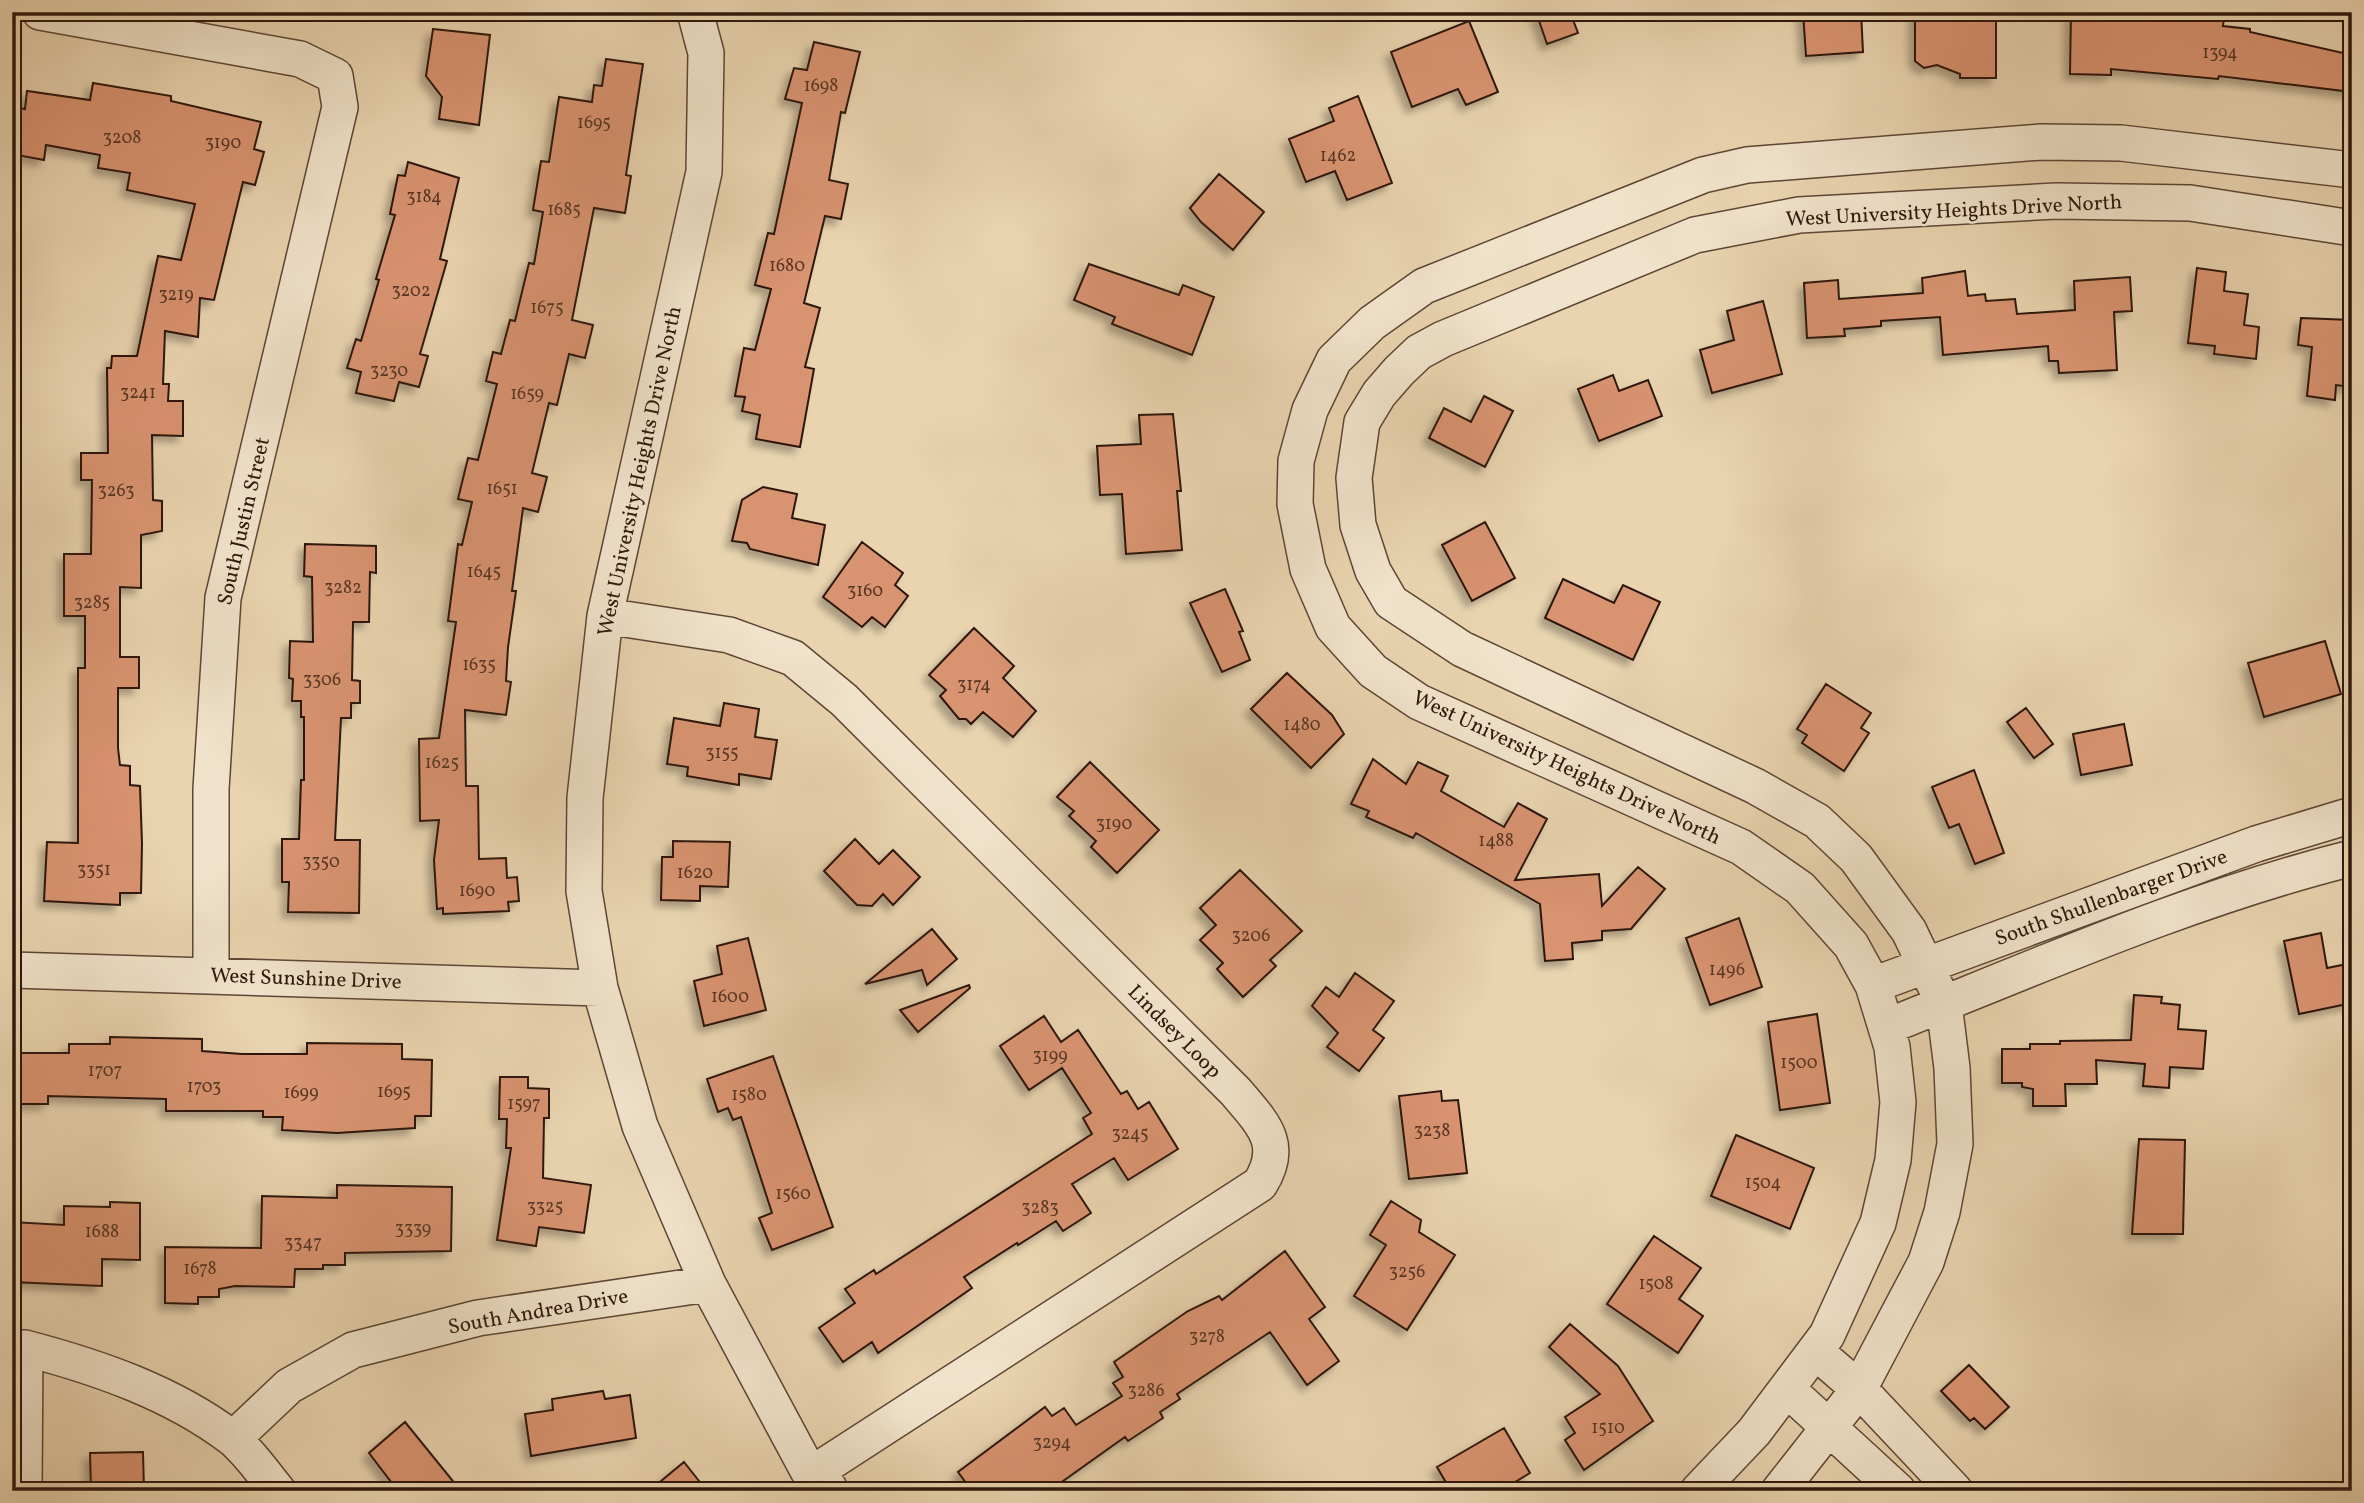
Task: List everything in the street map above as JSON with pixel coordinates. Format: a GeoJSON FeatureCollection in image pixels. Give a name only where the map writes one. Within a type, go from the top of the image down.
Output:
{"type":"FeatureCollection","features":[{"type":"Feature","properties":{"kind":"street","name":"South Justin Street"},"geometry":{"type":"LineString","coordinates":[[40,12],[300,59],[335,76],[340,107],[223,598],[211,789],[211,975]]}},
{"type":"Feature","properties":{"kind":"street","name":"West University Heights Drive North"},"geometry":{"type":"LineString","coordinates":[[695,12],[706,53],[704,172],[605,616],[585,798],[584,891],[600,988],[640,1126],[708,1284],[821,1485]]}},
{"type":"Feature","properties":{"kind":"street","name":"West University Heights Drive North"},"geometry":{"type":"LineString","coordinates":[[1698,1491],[1754,1433],[1827,1335],[1878,1223],[1894,1160],[1898,1102],[1892,1047],[1873,985],[1851,945],[1800,888],[1741,846],[1419,702],[1373,671],[1333,627],[1320,600],[1300,535],[1295,504],[1296,461],[1310,410],[1335,360],[1388,311],[1424,286],[1703,175],[1747,165],[2041,142],[2121,143],[2352,170]]}},
{"type":"Feature","properties":{"kind":"street","name":"West University Heights Drive North"},"geometry":{"type":"LineString","coordinates":[[1779,1491],[1860,1389],[1926,1262],[1942,1212],[1955,1143],[1952,1068],[1944,1004],[1909,931],[1856,858],[1817,821],[1755,786],[1462,649],[1391,603],[1373,571],[1359,525],[1353,478],[1362,422],[1379,394],[1419,352],[1471,325],[1695,235],[1799,215],[2056,201],[2190,203],[2352,228]]}},
{"type":"Feature","properties":{"kind":"street"},"geometry":{"type":"LineString","coordinates":[[1388,311],[1419,352]]}},
{"type":"Feature","properties":{"kind":"street","name":"Lindsey Loop"},"geometry":{"type":"LineString","coordinates":[[605,616],[729,635],[793,658],[844,700],[1236,1092],[1259,1119],[1273,1147],[1271,1167],[1260,1184],[821,1485]]}},
{"type":"Feature","properties":{"kind":"street","name":"South Shullenbarger Drive"},"geometry":{"type":"LineString","coordinates":[[1873,985],[2256,844],[2352,815]]}},
{"type":"Feature","properties":{"kind":"street","name":"South Shullenbarger Drive"},"geometry":{"type":"LineString","coordinates":[[1886,1027],[2150,923],[2285,875],[2352,858]]}},
{"type":"Feature","properties":{"kind":"street","name":"West Sunshine Drive"},"geometry":{"type":"LineString","coordinates":[[12,970],[600,988]]}},
{"type":"Feature","properties":{"kind":"street","name":"South Andrea Drive"},"geometry":{"type":"LineString","coordinates":[[233,1439],[289,1386],[353,1350],[478,1318],[708,1284]]}},
{"type":"Feature","properties":{"kind":"street"},"geometry":{"type":"LineString","coordinates":[[24,1491],[19,1348],[99,1367],[169,1400],[233,1439],[278,1491]]}},
{"type":"Feature","properties":{"kind":"street"},"geometry":{"type":"LineString","coordinates":[[1815,1351],[1860,1389],[1955,1491]]}},
{"type":"Feature","properties":{"kind":"street"},"geometry":{"type":"LineString","coordinates":[[1787,1389],[1898,1491]]}},
{"type":"Feature","properties":{"kind":"building"},"geometry":{"type":"Polygon","coordinates":[[[1536,12],[1570,12],[1578,33],[1547,44],[1536,12]]]}},
{"type":"Feature","properties":{"kind":"building"},"geometry":{"type":"Polygon","coordinates":[[[1803,12],[1861,12],[1863,52],[1806,56],[1803,12]]]}},
{"type":"Feature","properties":{"kind":"building"},"geometry":{"type":"Polygon","coordinates":[[[1915,12],[1996,12],[1996,78],[1960,78],[1960,74],[1937,65],[1924,68],[1915,61],[1915,12]]]}},
{"type":"Feature","properties":{"kind":"building"},"geometry":{"type":"Polygon","coordinates":[[[2071,12],[2199,12],[2199,15],[2224,18],[2223,26],[2250,29],[2250,32],[2352,55],[2352,92],[2219,76],[2218,79],[2111,69],[2111,75],[2070,74],[2071,12]]]}},
{"type":"Feature","properties":{"kind":"building"},"geometry":{"type":"Polygon","coordinates":[[[1469,21],[1498,92],[1466,105],[1458,89],[1412,107],[1391,52],[1469,21]]]}},
{"type":"Feature","properties":{"kind":"building"},"geometry":{"type":"Polygon","coordinates":[[[433,29],[490,35],[479,125],[439,119],[442,97],[426,76],[433,29]]]}},
{"type":"Feature","properties":{"kind":"building"},"geometry":{"type":"Polygon","coordinates":[[[814,42],[860,52],[845,113],[841,112],[829,180],[848,184],[841,219],[825,216],[804,303],[820,308],[805,367],[814,369],[800,447],[756,439],[760,415],[742,411],[745,397],[735,396],[744,348],[755,350],[771,289],[755,285],[768,233],[774,234],[802,103],[785,99],[794,68],[807,70],[814,42]]]}},
{"type":"Feature","properties":{"kind":"building"},"geometry":{"type":"Polygon","coordinates":[[[606,59],[643,64],[626,175],[631,176],[625,213],[594,208],[572,320],[593,325],[585,358],[569,354],[557,405],[549,403],[532,473],[547,477],[538,512],[523,508],[512,591],[516,591],[508,647],[506,681],[511,682],[506,715],[465,710],[466,786],[478,786],[479,859],[506,858],[507,878],[517,877],[519,901],[508,902],[509,911],[443,914],[443,908],[437,909],[434,860],[439,820],[420,821],[419,739],[439,738],[456,622],[448,621],[458,544],[462,545],[472,502],[458,499],[468,458],[478,460],[497,384],[486,381],[493,352],[501,354],[510,320],[515,321],[529,263],[534,264],[543,212],[533,210],[541,161],[549,162],[559,97],[592,102],[594,85],[602,86],[606,59]]]}},
{"type":"Feature","properties":{"kind":"building"},"geometry":{"type":"Polygon","coordinates":[[[93,83],[171,96],[171,101],[261,122],[254,149],[264,152],[255,185],[243,182],[214,300],[200,298],[198,337],[165,331],[163,384],[169,384],[168,401],[183,401],[183,436],[152,435],[153,500],[162,501],[162,531],[141,535],[141,588],[120,587],[120,657],[139,657],[139,688],[118,688],[118,748],[120,765],[130,766],[130,785],[140,786],[142,844],[141,893],[120,893],[120,905],[44,901],[47,842],[78,843],[78,668],[85,668],[85,616],[64,616],[64,554],[91,554],[92,480],[81,480],[81,453],[108,453],[107,368],[111,368],[112,356],[137,356],[158,256],[181,260],[195,204],[127,190],[130,173],[98,168],[100,155],[46,145],[44,160],[12,154],[12,107],[25,109],[27,91],[90,100],[93,83]]]}},
{"type":"Feature","properties":{"kind":"building"},"geometry":{"type":"Polygon","coordinates":[[[1358,96],[1392,183],[1347,200],[1335,171],[1306,182],[1289,139],[1334,121],[1329,108],[1358,96]]]}},
{"type":"Feature","properties":{"kind":"building"},"geometry":{"type":"Polygon","coordinates":[[[408,162],[459,178],[440,259],[447,261],[420,354],[428,356],[419,387],[399,382],[394,401],[356,393],[361,372],[347,368],[356,339],[361,341],[379,280],[376,279],[395,215],[390,214],[398,175],[405,176],[408,162]]]}},
{"type":"Feature","properties":{"kind":"building"},"geometry":{"type":"Polygon","coordinates":[[[1219,174],[1264,212],[1233,250],[1201,222],[1190,208],[1219,174]]]}},
{"type":"Feature","properties":{"kind":"building"},"geometry":{"type":"Polygon","coordinates":[[[1089,264],[1179,295],[1183,285],[1214,297],[1192,355],[1112,324],[1115,317],[1074,300],[1089,264]]]}},
{"type":"Feature","properties":{"kind":"building"},"geometry":{"type":"Polygon","coordinates":[[[2197,268],[2226,272],[2224,291],[2248,294],[2244,325],[2259,327],[2256,359],[2214,354],[2215,346],[2188,343],[2197,268]]]}},
{"type":"Feature","properties":{"kind":"building"},"geometry":{"type":"Polygon","coordinates":[[[1965,271],[1968,296],[1985,294],[1986,301],[2015,299],[2017,314],[2075,310],[2074,281],[2130,277],[2132,311],[2114,312],[2117,370],[2059,373],[2058,361],[2049,361],[2048,346],[1943,355],[1940,317],[1881,321],[1881,326],[1844,329],[1845,336],[1807,338],[1804,283],[1838,280],[1839,299],[1923,293],[1922,278],[1965,271]]]}},
{"type":"Feature","properties":{"kind":"building"},"geometry":{"type":"Polygon","coordinates":[[[1763,301],[1782,374],[1712,393],[1700,350],[1734,340],[1727,311],[1763,301]]]}},
{"type":"Feature","properties":{"kind":"building"},"geometry":{"type":"Polygon","coordinates":[[[2301,318],[2352,320],[2352,387],[2336,385],[2335,400],[2307,396],[2312,347],[2298,345],[2301,318]]]}},
{"type":"Feature","properties":{"kind":"building"},"geometry":{"type":"Polygon","coordinates":[[[1613,375],[1619,391],[1648,380],[1662,416],[1599,441],[1578,389],[1613,375]]]}},
{"type":"Feature","properties":{"kind":"building"},"geometry":{"type":"Polygon","coordinates":[[[1484,396],[1513,411],[1485,467],[1429,438],[1444,408],[1471,422],[1484,396]]]}},
{"type":"Feature","properties":{"kind":"building"},"geometry":{"type":"Polygon","coordinates":[[[1173,414],[1181,491],[1177,491],[1182,550],[1126,554],[1122,494],[1100,495],[1097,446],[1141,444],[1139,415],[1173,414]]]}},
{"type":"Feature","properties":{"kind":"building"},"geometry":{"type":"Polygon","coordinates":[[[763,487],[797,494],[792,518],[825,525],[818,565],[750,549],[747,543],[732,541],[742,500],[763,487]]]}},
{"type":"Feature","properties":{"kind":"building"},"geometry":{"type":"Polygon","coordinates":[[[1485,522],[1515,578],[1472,601],[1442,545],[1485,522]]]}},
{"type":"Feature","properties":{"kind":"building"},"geometry":{"type":"Polygon","coordinates":[[[862,542],[903,573],[895,585],[908,596],[885,627],[872,617],[862,627],[823,597],[862,542]]]}},
{"type":"Feature","properties":{"kind":"building"},"geometry":{"type":"Polygon","coordinates":[[[305,544],[376,546],[376,573],[370,572],[369,622],[353,622],[352,680],[360,681],[360,703],[351,703],[351,718],[341,718],[335,840],[360,840],[359,913],[288,912],[289,882],[282,882],[282,839],[299,839],[301,780],[304,780],[304,717],[301,717],[301,701],[292,701],[293,679],[289,678],[290,641],[313,642],[312,577],[304,576],[305,544]]]}},
{"type":"Feature","properties":{"kind":"building"},"geometry":{"type":"Polygon","coordinates":[[[1563,579],[1614,603],[1623,585],[1660,602],[1633,660],[1545,618],[1563,579]]]}},
{"type":"Feature","properties":{"kind":"building"},"geometry":{"type":"Polygon","coordinates":[[[1225,589],[1243,631],[1239,632],[1250,660],[1222,672],[1190,603],[1225,589]]]}},
{"type":"Feature","properties":{"kind":"building"},"geometry":{"type":"Polygon","coordinates":[[[974,628],[1014,666],[1003,678],[1036,711],[1013,737],[983,712],[971,724],[966,719],[959,719],[940,696],[946,690],[929,675],[974,628]]]}},
{"type":"Feature","properties":{"kind":"building"},"geometry":{"type":"Polygon","coordinates":[[[2325,641],[2341,694],[2264,717],[2248,663],[2325,641]]]}},
{"type":"Feature","properties":{"kind":"building"},"geometry":{"type":"Polygon","coordinates":[[[1287,673],[1332,715],[1344,734],[1311,768],[1251,709],[1287,673]]]}},
{"type":"Feature","properties":{"kind":"building"},"geometry":{"type":"Polygon","coordinates":[[[1826,684],[1871,713],[1861,728],[1869,733],[1844,771],[1802,743],[1807,735],[1797,729],[1826,684]]]}},
{"type":"Feature","properties":{"kind":"building"},"geometry":{"type":"Polygon","coordinates":[[[724,703],[759,709],[755,737],[777,740],[771,779],[739,774],[739,785],[687,776],[688,767],[667,764],[674,718],[720,726],[724,703]]]}},
{"type":"Feature","properties":{"kind":"building"},"geometry":{"type":"Polygon","coordinates":[[[2026,708],[2053,744],[2034,758],[2007,722],[2026,708]]]}},
{"type":"Feature","properties":{"kind":"building"},"geometry":{"type":"Polygon","coordinates":[[[2124,724],[2132,765],[2081,775],[2073,734],[2124,724]]]}},
{"type":"Feature","properties":{"kind":"building"},"geometry":{"type":"Polygon","coordinates":[[[1373,759],[1406,784],[1418,762],[1448,776],[1441,791],[1504,827],[1518,803],[1547,819],[1515,880],[1599,874],[1602,906],[1638,867],[1665,889],[1631,929],[1602,931],[1602,940],[1572,943],[1573,959],[1545,961],[1540,904],[1416,833],[1413,838],[1366,817],[1369,811],[1351,804],[1373,759]]]}},
{"type":"Feature","properties":{"kind":"building"},"geometry":{"type":"Polygon","coordinates":[[[1090,762],[1159,830],[1117,873],[1091,847],[1096,841],[1069,816],[1074,811],[1057,797],[1090,762]]]}},
{"type":"Feature","properties":{"kind":"building"},"geometry":{"type":"Polygon","coordinates":[[[1974,770],[2004,853],[1975,864],[1959,824],[1949,828],[1932,787],[1974,770]]]}},
{"type":"Feature","properties":{"kind":"building"},"geometry":{"type":"Polygon","coordinates":[[[855,839],[879,864],[893,850],[920,877],[893,905],[883,894],[872,906],[857,905],[824,871],[855,839]]]}},
{"type":"Feature","properties":{"kind":"building"},"geometry":{"type":"Polygon","coordinates":[[[673,841],[730,842],[728,887],[700,886],[700,901],[661,900],[662,857],[673,857],[673,841]]]}},
{"type":"Feature","properties":{"kind":"building"},"geometry":{"type":"Polygon","coordinates":[[[1240,870],[1302,931],[1270,960],[1276,966],[1243,997],[1217,969],[1223,963],[1200,940],[1216,925],[1200,908],[1240,870]]]}},
{"type":"Feature","properties":{"kind":"building"},"geometry":{"type":"Polygon","coordinates":[[[1739,918],[1762,987],[1710,1005],[1686,938],[1739,918]]]}},
{"type":"Feature","properties":{"kind":"building"},"geometry":{"type":"Polygon","coordinates":[[[932,929],[957,959],[927,985],[922,970],[865,984],[932,929]]]}},
{"type":"Feature","properties":{"kind":"building"},"geometry":{"type":"Polygon","coordinates":[[[2321,933],[2327,968],[2352,963],[2352,1003],[2299,1014],[2284,941],[2321,933]]]}},
{"type":"Feature","properties":{"kind":"building"},"geometry":{"type":"Polygon","coordinates":[[[748,938],[766,1010],[704,1026],[694,981],[722,974],[717,946],[748,938]]]}},
{"type":"Feature","properties":{"kind":"building"},"geometry":{"type":"Polygon","coordinates":[[[1355,973],[1394,1001],[1373,1030],[1384,1038],[1359,1071],[1327,1047],[1338,1033],[1312,1006],[1326,987],[1339,997],[1355,973]]]}},
{"type":"Feature","properties":{"kind":"building"},"geometry":{"type":"Polygon","coordinates":[[[969,985],[970,988],[918,1032],[900,1010],[969,985]]]}},
{"type":"Feature","properties":{"kind":"building"},"geometry":{"type":"Polygon","coordinates":[[[2134,995],[2162,997],[2161,1003],[2180,1005],[2178,1029],[2206,1031],[2203,1069],[2170,1067],[2169,1088],[2143,1086],[2145,1064],[2096,1060],[2097,1084],[2065,1084],[2066,1106],[2033,1106],[2033,1089],[2022,1087],[2022,1083],[2002,1083],[2002,1049],[2030,1049],[2030,1044],[2060,1044],[2060,1041],[2131,1040],[2134,995]]]}},
{"type":"Feature","properties":{"kind":"building"},"geometry":{"type":"Polygon","coordinates":[[[1817,1014],[1830,1103],[1780,1110],[1768,1022],[1817,1014]]]}},
{"type":"Feature","properties":{"kind":"building"},"geometry":{"type":"Polygon","coordinates":[[[1044,1016],[1061,1042],[1078,1030],[1121,1094],[1127,1091],[1138,1109],[1149,1102],[1178,1149],[1128,1180],[1114,1158],[1072,1184],[1091,1213],[1063,1231],[1056,1221],[1018,1245],[1017,1243],[964,1277],[972,1288],[878,1353],[872,1342],[843,1362],[819,1328],[855,1303],[845,1289],[874,1270],[876,1274],[1092,1134],[1083,1118],[1091,1113],[1062,1068],[1029,1090],[1000,1046],[1044,1016]]]}},
{"type":"Feature","properties":{"kind":"building"},"geometry":{"type":"Polygon","coordinates":[[[110,1037],[202,1039],[202,1051],[242,1054],[307,1054],[307,1043],[402,1044],[402,1059],[432,1060],[431,1116],[415,1116],[415,1128],[337,1133],[282,1130],[283,1117],[263,1117],[263,1111],[166,1111],[166,1099],[48,1096],[48,1104],[12,1104],[12,1053],[69,1053],[69,1044],[110,1044],[110,1037]]]}},
{"type":"Feature","properties":{"kind":"building"},"geometry":{"type":"Polygon","coordinates":[[[773,1056],[833,1227],[772,1250],[759,1218],[772,1213],[741,1117],[733,1120],[728,1108],[718,1112],[707,1079],[773,1056]]]}},
{"type":"Feature","properties":{"kind":"building"},"geometry":{"type":"Polygon","coordinates":[[[500,1077],[528,1077],[528,1088],[549,1089],[549,1118],[544,1118],[543,1178],[591,1185],[584,1233],[539,1227],[536,1246],[497,1240],[511,1148],[506,1148],[507,1119],[499,1119],[500,1077]]]}},
{"type":"Feature","properties":{"kind":"building"},"geometry":{"type":"Polygon","coordinates":[[[1441,1091],[1442,1101],[1458,1100],[1467,1173],[1409,1179],[1399,1096],[1441,1091]]]}},
{"type":"Feature","properties":{"kind":"building"},"geometry":{"type":"Polygon","coordinates":[[[1736,1135],[1814,1168],[1790,1229],[1711,1196],[1736,1135]]]}},
{"type":"Feature","properties":{"kind":"building"},"geometry":{"type":"Polygon","coordinates":[[[2139,1139],[2185,1140],[2183,1234],[2132,1234],[2139,1139]]]}},
{"type":"Feature","properties":{"kind":"building"},"geometry":{"type":"Polygon","coordinates":[[[337,1185],[452,1187],[451,1251],[345,1253],[345,1265],[323,1265],[323,1269],[295,1269],[294,1287],[235,1286],[219,1289],[219,1297],[198,1297],[198,1304],[165,1303],[165,1247],[261,1248],[262,1196],[337,1198],[337,1185]]]}},
{"type":"Feature","properties":{"kind":"building"},"geometry":{"type":"Polygon","coordinates":[[[1391,1201],[1421,1220],[1419,1232],[1455,1255],[1407,1330],[1354,1296],[1386,1245],[1370,1235],[1391,1201]]]}},
{"type":"Feature","properties":{"kind":"building"},"geometry":{"type":"Polygon","coordinates":[[[110,1202],[140,1203],[140,1260],[102,1259],[102,1286],[12,1282],[12,1222],[64,1225],[64,1206],[110,1207],[110,1202]]]}},
{"type":"Feature","properties":{"kind":"building"},"geometry":{"type":"Polygon","coordinates":[[[1654,1236],[1701,1268],[1679,1299],[1703,1316],[1678,1353],[1607,1304],[1654,1236]]]}},
{"type":"Feature","properties":{"kind":"building"},"geometry":{"type":"Polygon","coordinates":[[[1285,1251],[1325,1307],[1309,1319],[1339,1361],[1307,1385],[1270,1332],[1177,1394],[1180,1399],[1160,1412],[1163,1418],[1128,1441],[1125,1437],[1049,1491],[972,1491],[958,1472],[1045,1407],[1052,1416],[1064,1408],[1076,1425],[1122,1396],[1113,1383],[1123,1377],[1114,1362],[1188,1311],[1219,1296],[1222,1300],[1285,1251]]]}},
{"type":"Feature","properties":{"kind":"building"},"geometry":{"type":"Polygon","coordinates":[[[1570,1324],[1618,1366],[1653,1421],[1584,1470],[1565,1440],[1575,1433],[1565,1417],[1600,1394],[1549,1347],[1570,1324]]]}},
{"type":"Feature","properties":{"kind":"building"},"geometry":{"type":"Polygon","coordinates":[[[1969,1365],[2009,1407],[1985,1429],[1974,1418],[1970,1421],[1941,1391],[1969,1365]]]}},
{"type":"Feature","properties":{"kind":"building"},"geometry":{"type":"Polygon","coordinates":[[[603,1391],[605,1399],[630,1395],[636,1438],[531,1456],[525,1414],[553,1410],[552,1399],[603,1391]]]}},
{"type":"Feature","properties":{"kind":"building"},"geometry":{"type":"Polygon","coordinates":[[[405,1422],[461,1491],[398,1491],[369,1453],[405,1422]]]}},
{"type":"Feature","properties":{"kind":"building"},"geometry":{"type":"Polygon","coordinates":[[[1504,1428],[1530,1473],[1500,1491],[1451,1491],[1437,1467],[1504,1428]]]}},
{"type":"Feature","properties":{"kind":"building"},"geometry":{"type":"Polygon","coordinates":[[[143,1452],[144,1491],[91,1491],[90,1453],[143,1452]]]}},
{"type":"Feature","properties":{"kind":"building"},"geometry":{"type":"Polygon","coordinates":[[[684,1462],[707,1491],[649,1491],[684,1462]]]}}]}
